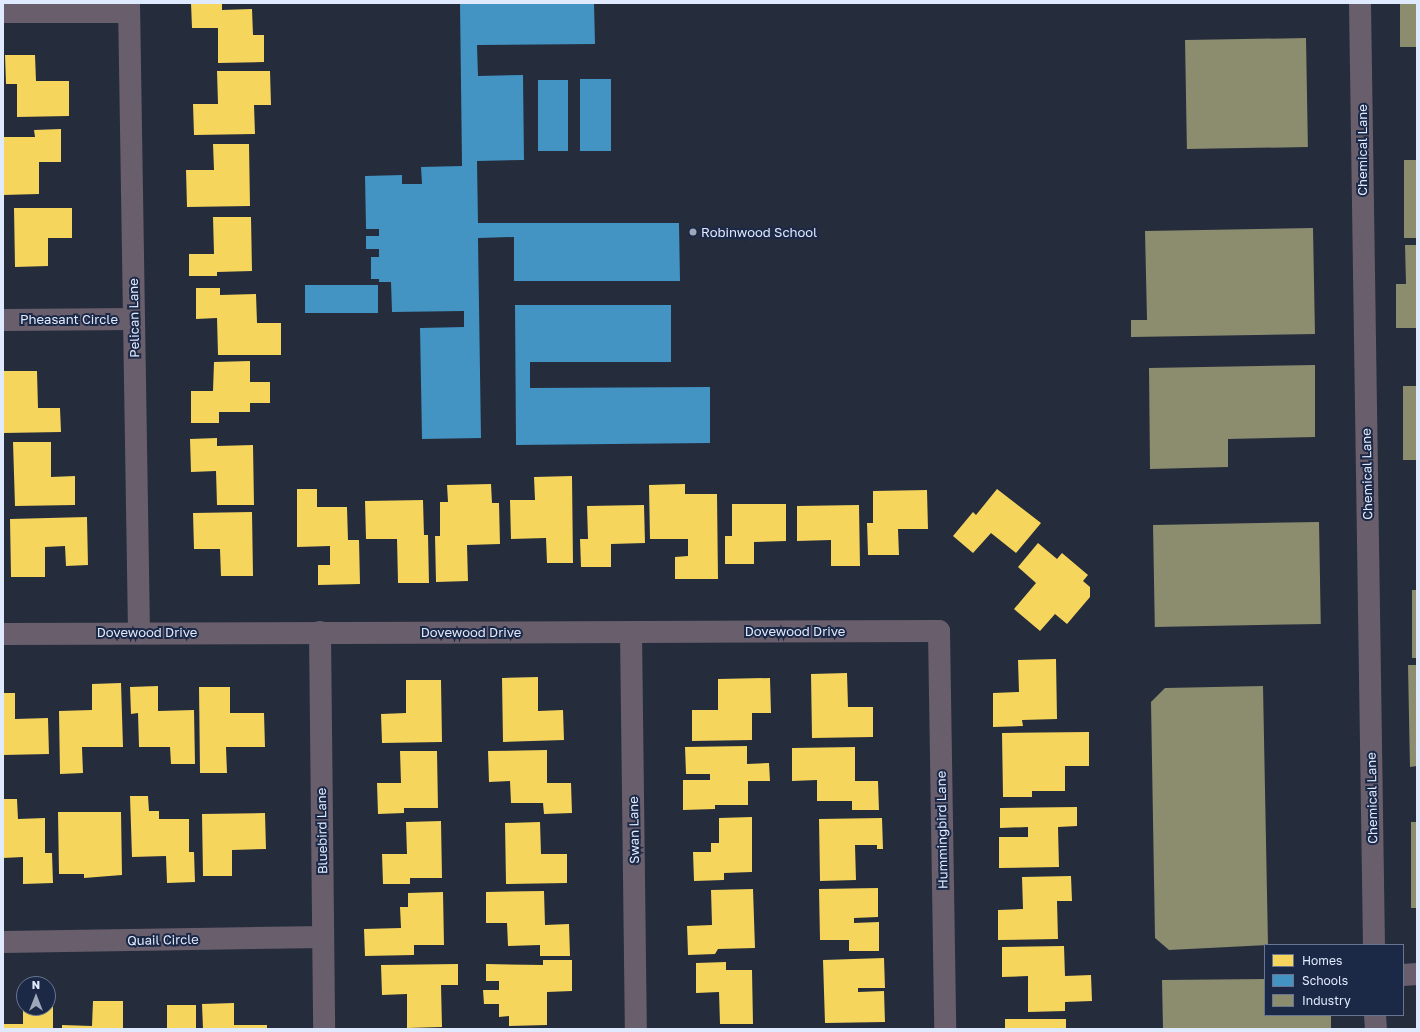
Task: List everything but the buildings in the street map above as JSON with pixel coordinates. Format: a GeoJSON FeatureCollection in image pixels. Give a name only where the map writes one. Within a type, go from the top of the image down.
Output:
{"type":"FeatureCollection","features":[{"type":"Feature","properties":{"kind":"street","name":"Chemical Lane"},"geometry":{"type":"LineString","coordinates":[[1360,3],[1374,944]]}},
{"type":"Feature","properties":{"kind":"street"},"geometry":{"type":"LineString","coordinates":[[3,12],[129,8]]}},
{"type":"Feature","properties":{"kind":"street","name":"Pelican Lane"},"geometry":{"type":"LineString","coordinates":[[129,8],[139,632]]}},
{"type":"Feature","properties":{"kind":"street","name":"Pheasant Circle"},"geometry":{"type":"LineString","coordinates":[[3,320],[134,319]]}},
{"type":"Feature","properties":{"kind":"street","name":"Dovewood Drive"},"geometry":{"type":"LineString","coordinates":[[3,634],[139,632],[939,631]]}},
{"type":"Feature","properties":{"kind":"street","name":"Hummingbird Lane"},"geometry":{"type":"LineString","coordinates":[[939,631],[945,1029]]}},
{"type":"Feature","properties":{"kind":"street","name":"Bluebird Lane"},"geometry":{"type":"LineString","coordinates":[[320,632],[324,1029]]}},
{"type":"Feature","properties":{"kind":"street","name":"Swan Lane"},"geometry":{"type":"LineString","coordinates":[[631,632],[636,1029]]}},
{"type":"Feature","properties":{"kind":"street","name":"Quail Circle"},"geometry":{"type":"LineString","coordinates":[[3,942],[323,937]]}},
{"type":"Feature","properties":{"kind":"street"},"geometry":{"type":"LineString","coordinates":[[1404,975],[1417,974]]}},
{"type":"Feature","properties":{"kind":"street"},"geometry":{"type":"LineString","coordinates":[[1375,1016],[1376,1029]]}},
{"type":"Feature","properties":{"kind":"place","name":"Robinwood School"},"geometry":{"type":"Point","coordinates":[693,232]}}]}
